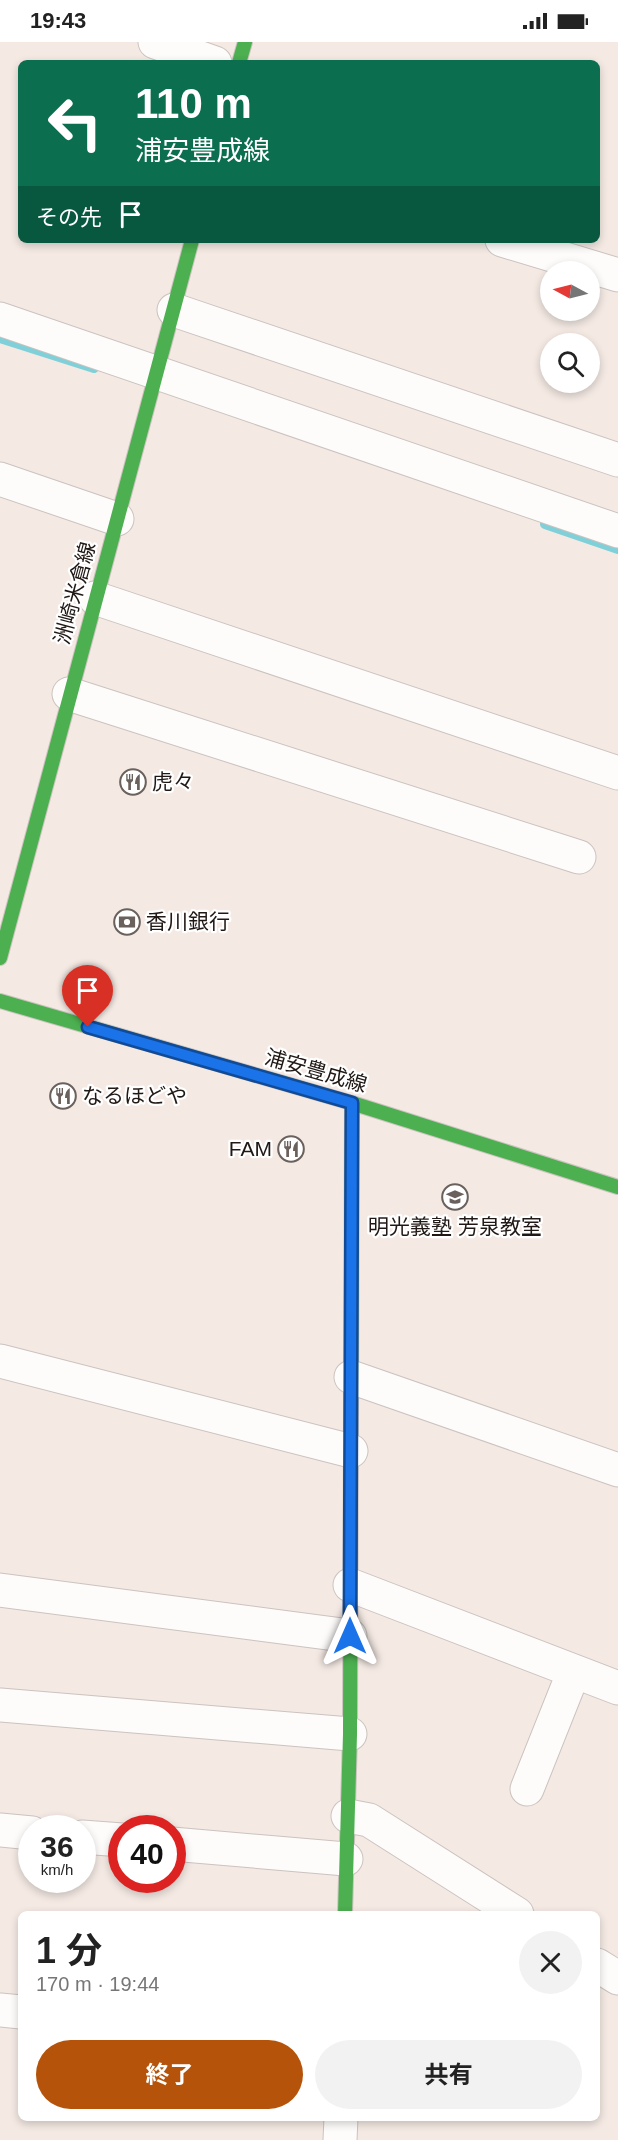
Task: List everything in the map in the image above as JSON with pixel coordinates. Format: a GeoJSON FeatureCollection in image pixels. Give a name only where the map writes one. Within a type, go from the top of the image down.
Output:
{"type":"FeatureCollection","features":[{"type":"Feature","properties":{"kind":"main road"},"geometry":{"type":"LineString","coordinates":[[240,60],[244,42]]}},
{"type":"Feature","properties":{"kind":"main road","name":"洲崎米倉線"},"geometry":{"type":"LineString","coordinates":[[0,958],[191,243]]}},
{"type":"Feature","properties":{"kind":"main road","name":"浦安豊成線"},"geometry":{"type":"LineString","coordinates":[[0,1001],[352,1103],[618,1187]]}},
{"type":"Feature","properties":{"kind":"main road"},"geometry":{"type":"LineString","coordinates":[[345,1911],[350,1734],[352,1103]]}},
{"type":"Feature","properties":{"kind":"street"},"geometry":{"type":"LineString","coordinates":[[155,42],[206,60]]}},
{"type":"Feature","properties":{"kind":"street"},"geometry":{"type":"LineString","coordinates":[[512,243],[618,275]]}},
{"type":"Feature","properties":{"kind":"street"},"geometry":{"type":"LineString","coordinates":[[174,310],[618,460]]}},
{"type":"Feature","properties":{"kind":"street"},"geometry":{"type":"LineString","coordinates":[[0,319],[154,383],[618,531]]}},
{"type":"Feature","properties":{"kind":"street"},"geometry":{"type":"LineString","coordinates":[[0,479],[117,519]]}},
{"type":"Feature","properties":{"kind":"street"},"geometry":{"type":"LineString","coordinates":[[95,598],[618,773]]}},
{"type":"Feature","properties":{"kind":"street"},"geometry":{"type":"LineString","coordinates":[[69,694],[579,857]]}},
{"type":"Feature","properties":{"kind":"street"},"geometry":{"type":"LineString","coordinates":[[0,1360],[351,1451]]}},
{"type":"Feature","properties":{"kind":"street"},"geometry":{"type":"LineString","coordinates":[[351,1377],[618,1470]]}},
{"type":"Feature","properties":{"kind":"street"},"geometry":{"type":"LineString","coordinates":[[350,1585],[618,1688]]}},
{"type":"Feature","properties":{"kind":"street"},"geometry":{"type":"LineString","coordinates":[[0,1590],[350,1636]]}},
{"type":"Feature","properties":{"kind":"street"},"geometry":{"type":"LineString","coordinates":[[527,1789],[574,1671]]}},
{"type":"Feature","properties":{"kind":"street"},"geometry":{"type":"LineString","coordinates":[[0,1705],[350,1734]]}},
{"type":"Feature","properties":{"kind":"street"},"geometry":{"type":"LineString","coordinates":[[348,1816],[369,1820],[512,1911]]}},
{"type":"Feature","properties":{"kind":"street"},"geometry":{"type":"LineString","coordinates":[[0,1830],[18,1832]]}},
{"type":"Feature","properties":{"kind":"street"},"geometry":{"type":"LineString","coordinates":[[186,1845],[346,1859]]}},
{"type":"Feature","properties":{"kind":"street"},"geometry":{"type":"LineString","coordinates":[[600,1967],[618,1978]]}},
{"type":"Feature","properties":{"kind":"street"},"geometry":{"type":"LineString","coordinates":[[0,2010],[18,2012]]}},
{"type":"Feature","properties":{"kind":"street"},"geometry":{"type":"LineString","coordinates":[[340,2140],[341,2121]]}},
{"type":"Feature","properties":{"kind":"waterway"},"geometry":{"type":"LineString","coordinates":[[0,338],[94,368]]}},
{"type":"Feature","properties":{"kind":"waterway"},"geometry":{"type":"LineString","coordinates":[[545,524],[618,549]]}},
{"type":"Feature","properties":{"kind":"traffic: fast"},"geometry":{"type":"LineString","coordinates":[[240,60],[245,42]]}},
{"type":"Feature","properties":{"kind":"traffic: fast"},"geometry":{"type":"LineString","coordinates":[[0,958],[191,243]]}},
{"type":"Feature","properties":{"kind":"traffic: fast"},"geometry":{"type":"LineString","coordinates":[[0,1001],[352,1103],[618,1187]]}},
{"type":"Feature","properties":{"kind":"traffic: fast"},"geometry":{"type":"LineString","coordinates":[[345,1911],[350,1734],[352,1103]]}},
{"type":"Feature","properties":{"kind":"place","name":"虎々"},"geometry":{"type":"Point","coordinates":[133,782]}},
{"type":"Feature","properties":{"kind":"place","name":"香川銀行"},"geometry":{"type":"Point","coordinates":[127,922]}},
{"type":"Feature","properties":{"kind":"place","name":"なるほどや"},"geometry":{"type":"Point","coordinates":[63,1096]}},
{"type":"Feature","properties":{"kind":"place","name":"FAM"},"geometry":{"type":"Point","coordinates":[291,1149]}},
{"type":"Feature","properties":{"kind":"place","name":"明光義塾 芳泉教室"},"geometry":{"type":"Point","coordinates":[455,1197]}},
{"type":"Feature","properties":{"kind":"route"},"geometry":{"type":"LineString","coordinates":[[88,1027],[352,1103],[350,1636]]}}]}
